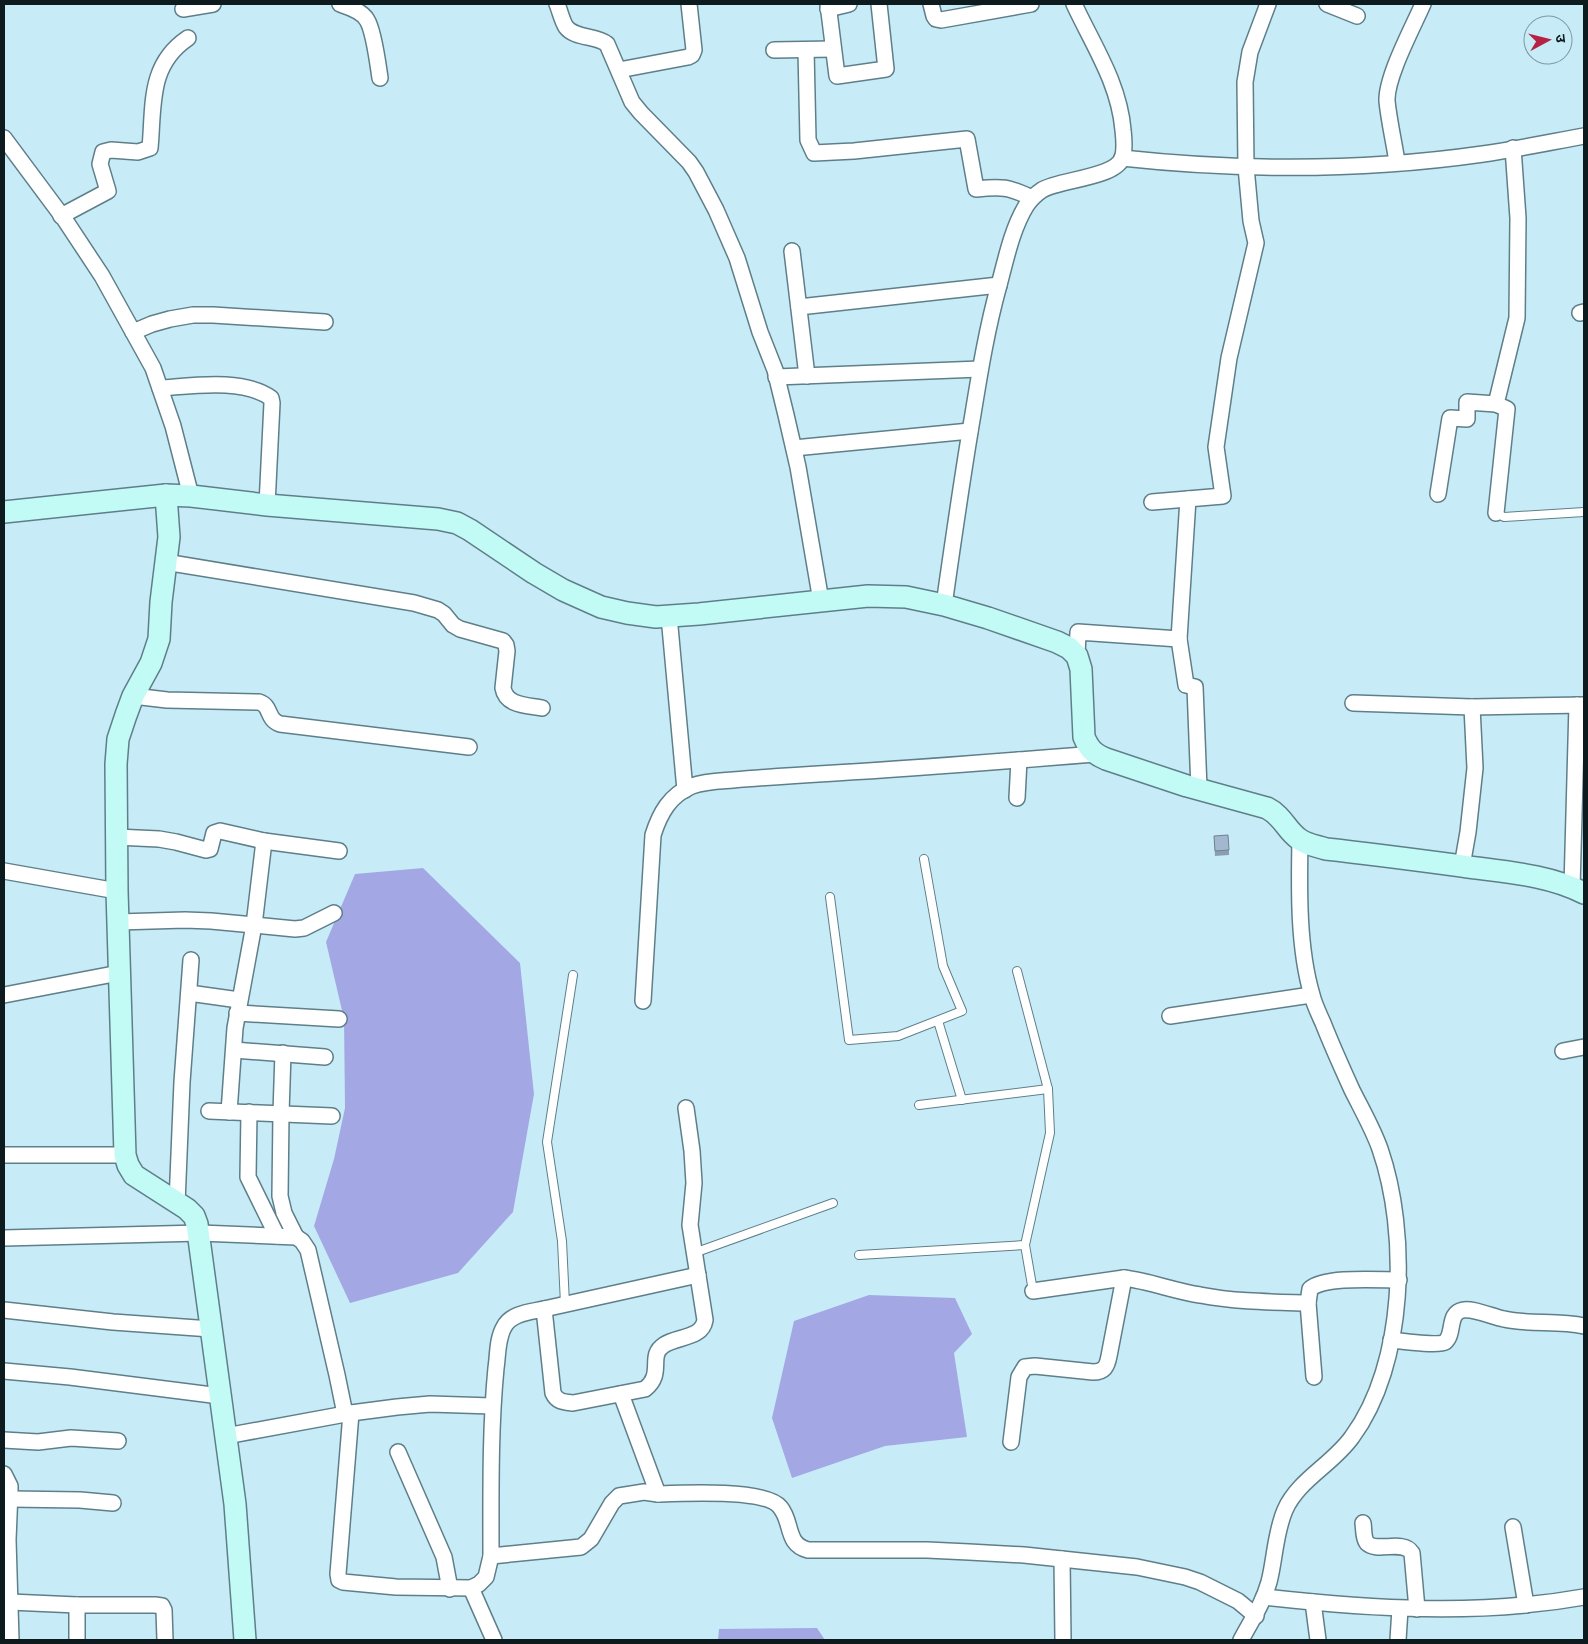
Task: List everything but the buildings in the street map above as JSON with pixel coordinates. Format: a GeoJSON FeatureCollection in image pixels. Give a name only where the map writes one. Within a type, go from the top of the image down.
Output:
{"type":"FeatureCollection","features":[{"type":"Feature","properties":{"kind":"street"},"geometry":{"type":"LineString","coordinates":[[183,9],[213,4]]}},
{"type":"Feature","properties":{"kind":"street"},"geometry":{"type":"LineString","coordinates":[[340,4],[352,8],[367,20],[372,33],[380,78]]}},
{"type":"Feature","properties":{"kind":"street"},"geometry":{"type":"LineString","coordinates":[[557,4],[566,28],[573,32],[602,40],[607,44],[632,102],[640,113],[689,162],[716,210],[737,258],[776,377],[794,448],[821,601]]}},
{"type":"Feature","properties":{"kind":"street"},"geometry":{"type":"LineString","coordinates":[[619,70],[688,57],[692,54],[694,50],[689,4]]}},
{"type":"Feature","properties":{"kind":"street"},"geometry":{"type":"LineString","coordinates":[[849,4],[828,6],[837,76],[886,69],[879,4]]}},
{"type":"Feature","properties":{"kind":"street"},"geometry":{"type":"LineString","coordinates":[[931,4],[934,16],[936,19],[941,20],[1031,4]]}},
{"type":"Feature","properties":{"kind":"street"},"geometry":{"type":"LineString","coordinates":[[944,605],[980,369],[991,314],[1018,223],[1026,206],[1042,189],[1054,184],[1108,171],[1118,166],[1122,158],[1124,144],[1122,119],[1117,97],[1108,72],[1074,4]]}},
{"type":"Feature","properties":{"kind":"street"},"geometry":{"type":"LineString","coordinates":[[1152,502],[1223,496],[1216,447],[1229,358],[1256,243],[1251,221],[1246,167],[1245,82],[1250,52],[1268,4]]}},
{"type":"Feature","properties":{"kind":"street"},"geometry":{"type":"LineString","coordinates":[[1328,4],[1357,16]]}},
{"type":"Feature","properties":{"kind":"street"},"geometry":{"type":"LineString","coordinates":[[1397,162],[1387,100],[1390,82],[1403,47],[1423,4]]}},
{"type":"Feature","properties":{"kind":"street"},"geometry":{"type":"LineString","coordinates":[[61,216],[108,191],[100,164],[103,152],[111,150],[138,152],[150,148],[155,84],[162,65],[176,46],[188,38]]}},
{"type":"Feature","properties":{"kind":"street"},"geometry":{"type":"LineString","coordinates":[[774,50],[834,49]]}},
{"type":"Feature","properties":{"kind":"street"},"geometry":{"type":"LineString","coordinates":[[806,50],[808,140],[814,153],[854,151],[967,139],[976,189],[998,187],[1014,189],[1032,198]]}},
{"type":"Feature","properties":{"kind":"street"},"geometry":{"type":"LineString","coordinates":[[1122,158],[1246,167],[1321,167],[1483,154],[1584,136]]}},
{"type":"Feature","properties":{"kind":"street"},"geometry":{"type":"LineString","coordinates":[[4,138],[102,276],[153,368],[173,426],[191,496]]}},
{"type":"Feature","properties":{"kind":"street"},"geometry":{"type":"LineString","coordinates":[[1496,404],[1517,318],[1518,218],[1513,148]]}},
{"type":"Feature","properties":{"kind":"street"},"geometry":{"type":"LineString","coordinates":[[792,251],[807,376]]}},
{"type":"Feature","properties":{"kind":"street"},"geometry":{"type":"LineString","coordinates":[[798,307],[999,285]]}},
{"type":"Feature","properties":{"kind":"street"},"geometry":{"type":"LineString","coordinates":[[133,332],[161,321],[193,315],[325,322]]}},
{"type":"Feature","properties":{"kind":"street"},"geometry":{"type":"LineString","coordinates":[[776,377],[980,369]]}},
{"type":"Feature","properties":{"kind":"street"},"geometry":{"type":"LineString","coordinates":[[160,388],[233,386],[254,389],[271,398],[267,505]]}},
{"type":"Feature","properties":{"kind":"street"},"geometry":{"type":"LineString","coordinates":[[1438,494],[1450,418],[1467,419],[1468,402],[1496,404],[1507,409],[1496,513]]}},
{"type":"Feature","properties":{"kind":"street"},"geometry":{"type":"LineString","coordinates":[[794,448],[970,431]]}},
{"type":"Feature","properties":{"kind":"street"},"geometry":{"type":"LineString","coordinates":[[166,495],[169,536],[159,639],[151,663],[133,696],[118,739],[116,764],[117,891],[125,1156],[134,1175],[194,1216],[200,1233],[235,1504],[245,1640]]}},
{"type":"Feature","properties":{"kind":"street"},"geometry":{"type":"LineString","coordinates":[[4,512],[166,495],[438,519],[457,524],[488,541],[534,573],[563,590],[593,603],[627,613],[656,617],[868,596],[906,597],[944,605],[988,618],[1057,642],[1069,648],[1077,656]]}},
{"type":"Feature","properties":{"kind":"street"},"geometry":{"type":"LineString","coordinates":[[1188,499],[1178,639],[1186,685],[1195,687],[1198,789]]}},
{"type":"Feature","properties":{"kind":"street"},"geometry":{"type":"LineString","coordinates":[[165,562],[398,600],[438,610],[453,625],[460,629],[503,641],[507,650],[504,693],[507,698],[518,704],[542,708]]}},
{"type":"Feature","properties":{"kind":"street"},"geometry":{"type":"LineString","coordinates":[[669,616],[685,790]]}},
{"type":"Feature","properties":{"kind":"street"},"geometry":{"type":"LineString","coordinates":[[1094,754],[1087,746],[1084,737],[1081,669],[1077,656],[1078,632],[1178,639]]}},
{"type":"Feature","properties":{"kind":"street"},"geometry":{"type":"LineString","coordinates":[[133,696],[167,700],[259,702],[263,703],[267,708],[270,718],[280,724],[469,747]]}},
{"type":"Feature","properties":{"kind":"street"},"geometry":{"type":"LineString","coordinates":[[643,1001],[653,835],[658,818],[678,793],[706,782],[899,770],[1094,754],[1137,770],[1267,808],[1276,813],[1300,840],[1326,849],[1540,878],[1578,890],[1581,705],[1472,707],[1353,703]]}},
{"type":"Feature","properties":{"kind":"street"},"geometry":{"type":"LineString","coordinates":[[1462,866],[1475,768],[1472,707]]}},
{"type":"Feature","properties":{"kind":"street"},"geometry":{"type":"LineString","coordinates":[[1017,798],[1019,760]]}},
{"type":"Feature","properties":{"kind":"street"},"geometry":{"type":"LineString","coordinates":[[116,837],[159,839],[206,850],[210,849],[214,833],[217,832],[264,841],[339,851]]}},
{"type":"Feature","properties":{"kind":"street"},"geometry":{"type":"LineString","coordinates":[[1240,1640],[1256,1616],[1264,1598],[1270,1580],[1274,1554],[1285,1510],[1292,1498],[1305,1483],[1351,1439],[1366,1416],[1379,1385],[1391,1340],[1399,1280],[1398,1239],[1394,1206],[1380,1150],[1335,1053],[1312,994],[1301,928],[1300,840]]}},
{"type":"Feature","properties":{"kind":"street"},"geometry":{"type":"LineString","coordinates":[[229,1112],[238,1006],[254,925],[264,841]]}},
{"type":"Feature","properties":{"kind":"street"},"geometry":{"type":"LineString","coordinates":[[4,872],[117,891]]}},
{"type":"Feature","properties":{"kind":"street"},"geometry":{"type":"LineString","coordinates":[[118,922],[211,921],[295,929],[304,928],[334,913]]}},
{"type":"Feature","properties":{"kind":"street"},"geometry":{"type":"LineString","coordinates":[[177,1203],[182,1082],[192,960]]}},
{"type":"Feature","properties":{"kind":"street"},"geometry":{"type":"LineString","coordinates":[[4,995],[119,974]]}},
{"type":"Feature","properties":{"kind":"street"},"geometry":{"type":"LineString","coordinates":[[189,993],[238,1006],[339,1019]]}},
{"type":"Feature","properties":{"kind":"street"},"geometry":{"type":"LineString","coordinates":[[1170,1016],[1312,994]]}},
{"type":"Feature","properties":{"kind":"street"},"geometry":{"type":"LineString","coordinates":[[1563,1051],[1584,1047]]}},
{"type":"Feature","properties":{"kind":"street"},"geometry":{"type":"LineString","coordinates":[[234,1050],[325,1057]]}},
{"type":"Feature","properties":{"kind":"street"},"geometry":{"type":"LineString","coordinates":[[283,1053],[280,1196],[284,1213],[296,1237],[302,1241],[308,1250],[337,1375],[348,1413],[339,1580],[396,1587],[450,1589],[471,1588],[479,1584],[486,1576],[491,1556],[492,1406],[500,1338],[504,1326],[510,1319],[518,1315],[698,1274]]}},
{"type":"Feature","properties":{"kind":"street"},"geometry":{"type":"LineString","coordinates":[[544,1309],[553,1393],[562,1402],[573,1403],[645,1389],[653,1380],[658,1350],[669,1342],[695,1333],[704,1325],[705,1320],[690,1225],[694,1183],[686,1108]]}},
{"type":"Feature","properties":{"kind":"street"},"geometry":{"type":"LineString","coordinates":[[209,1111],[332,1116]]}},
{"type":"Feature","properties":{"kind":"street"},"geometry":{"type":"LineString","coordinates":[[249,1112],[248,1177],[258,1201],[277,1236]]}},
{"type":"Feature","properties":{"kind":"street"},"geometry":{"type":"LineString","coordinates":[[4,1155],[125,1156]]}},
{"type":"Feature","properties":{"kind":"street"},"geometry":{"type":"LineString","coordinates":[[4,1238],[200,1233],[296,1237]]}},
{"type":"Feature","properties":{"kind":"street"},"geometry":{"type":"LineString","coordinates":[[1033,1291],[1124,1278],[1219,1298],[1254,1302],[1308,1303]]}},
{"type":"Feature","properties":{"kind":"street"},"geometry":{"type":"LineString","coordinates":[[1011,1442],[1019,1377],[1025,1368],[1035,1366],[1100,1372],[1106,1368],[1124,1278]]}},
{"type":"Feature","properties":{"kind":"street"},"geometry":{"type":"LineString","coordinates":[[1314,1377],[1308,1303],[1310,1289],[1321,1284],[1344,1281],[1399,1280]]}},
{"type":"Feature","properties":{"kind":"street"},"geometry":{"type":"LineString","coordinates":[[1391,1340],[1438,1344],[1445,1341],[1450,1335],[1457,1312],[1464,1309],[1506,1320],[1584,1326]]}},
{"type":"Feature","properties":{"kind":"street"},"geometry":{"type":"LineString","coordinates":[[4,1310],[113,1322],[211,1329]]}},
{"type":"Feature","properties":{"kind":"street"},"geometry":{"type":"LineString","coordinates":[[4,1371],[79,1378],[220,1396]]}},
{"type":"Feature","properties":{"kind":"street"},"geometry":{"type":"LineString","coordinates":[[621,1394],[658,1494]]}},
{"type":"Feature","properties":{"kind":"street"},"geometry":{"type":"LineString","coordinates":[[226,1436],[348,1413],[430,1404],[492,1406]]}},
{"type":"Feature","properties":{"kind":"street"},"geometry":{"type":"LineString","coordinates":[[4,1440],[38,1442],[71,1438],[118,1441]]}},
{"type":"Feature","properties":{"kind":"street"},"geometry":{"type":"LineString","coordinates":[[398,1452],[444,1557],[450,1589]]}},
{"type":"Feature","properties":{"kind":"street"},"geometry":{"type":"LineString","coordinates":[[4,1474],[10,1486],[8,1540],[10,1640]]}},
{"type":"Feature","properties":{"kind":"street"},"geometry":{"type":"LineString","coordinates":[[491,1556],[581,1547],[591,1539],[612,1503],[619,1496],[644,1492],[658,1494],[704,1492],[744,1495],[771,1500],[780,1506],[794,1542],[799,1548],[808,1550],[927,1550],[1024,1555],[1137,1567],[1200,1582],[1238,1601],[1256,1616]]}},
{"type":"Feature","properties":{"kind":"street"},"geometry":{"type":"LineString","coordinates":[[10,1500],[113,1502]]}},
{"type":"Feature","properties":{"kind":"street"},"geometry":{"type":"LineString","coordinates":[[1363,1523],[1365,1539],[1368,1543],[1373,1546],[1404,1547],[1412,1553],[1416,1609]]}},
{"type":"Feature","properties":{"kind":"street"},"geometry":{"type":"LineString","coordinates":[[1513,1527],[1526,1605]]}},
{"type":"Feature","properties":{"kind":"street"},"geometry":{"type":"LineString","coordinates":[[1062,1559],[1063,1640]]}},
{"type":"Feature","properties":{"kind":"street"},"geometry":{"type":"LineString","coordinates":[[471,1588],[494,1640]]}},
{"type":"Feature","properties":{"kind":"street"},"geometry":{"type":"LineString","coordinates":[[1264,1598],[1400,1609],[1464,1609],[1526,1605],[1584,1597]]}},
{"type":"Feature","properties":{"kind":"street"},"geometry":{"type":"LineString","coordinates":[[10,1602],[77,1605],[155,1604],[162,1606],[164,1610],[165,1640]]}},
{"type":"Feature","properties":{"kind":"street"},"geometry":{"type":"LineString","coordinates":[[1313,1602],[1318,1640]]}},
{"type":"Feature","properties":{"kind":"street"},"geometry":{"type":"LineString","coordinates":[[77,1605],[78,1640]]}},
{"type":"Feature","properties":{"kind":"street"},"geometry":{"type":"LineString","coordinates":[[1398,1640],[1400,1609]]}},
{"type":"Feature","properties":{"kind":"lane"},"geometry":{"type":"LineString","coordinates":[[1496,513],[1504,517],[1584,512]]}},
{"type":"Feature","properties":{"kind":"lane"},"geometry":{"type":"LineString","coordinates":[[830,897],[849,1040],[898,1036],[938,1021],[962,1011],[943,966],[924,859]]}},
{"type":"Feature","properties":{"kind":"lane"},"geometry":{"type":"LineString","coordinates":[[1017,971],[1048,1089],[1050,1133],[1025,1244],[1033,1291]]}},
{"type":"Feature","properties":{"kind":"lane"},"geometry":{"type":"LineString","coordinates":[[565,1304],[562,1241],[547,1142],[573,975]]}},
{"type":"Feature","properties":{"kind":"lane"},"geometry":{"type":"LineString","coordinates":[[938,1021],[962,1100]]}},
{"type":"Feature","properties":{"kind":"lane"},"geometry":{"type":"LineString","coordinates":[[919,1105],[1048,1089]]}},
{"type":"Feature","properties":{"kind":"lane"},"geometry":{"type":"LineString","coordinates":[[694,1252],[833,1203]]}},
{"type":"Feature","properties":{"kind":"lane"},"geometry":{"type":"LineString","coordinates":[[859,1255],[1025,1244]]}},
{"type":"Feature","properties":{"kind":"water"},"geometry":{"type":"Polygon","coordinates":[[[423,868],[520,963],[534,1094],[513,1212],[458,1273],[350,1303],[314,1226],[334,1159],[345,1108],[344,1019],[326,942],[355,874],[423,868]]]}},
{"type":"Feature","properties":{"kind":"water"},"geometry":{"type":"Polygon","coordinates":[[[869,1295],[955,1298],[972,1334],[954,1353],[967,1437],[885,1446],[792,1478],[772,1418],[794,1321],[869,1295]]]}},
{"type":"Feature","properties":{"kind":"water"},"geometry":{"type":"Polygon","coordinates":[[[817,1628],[825,1640],[718,1640],[719,1629],[817,1628]]]}}]}
